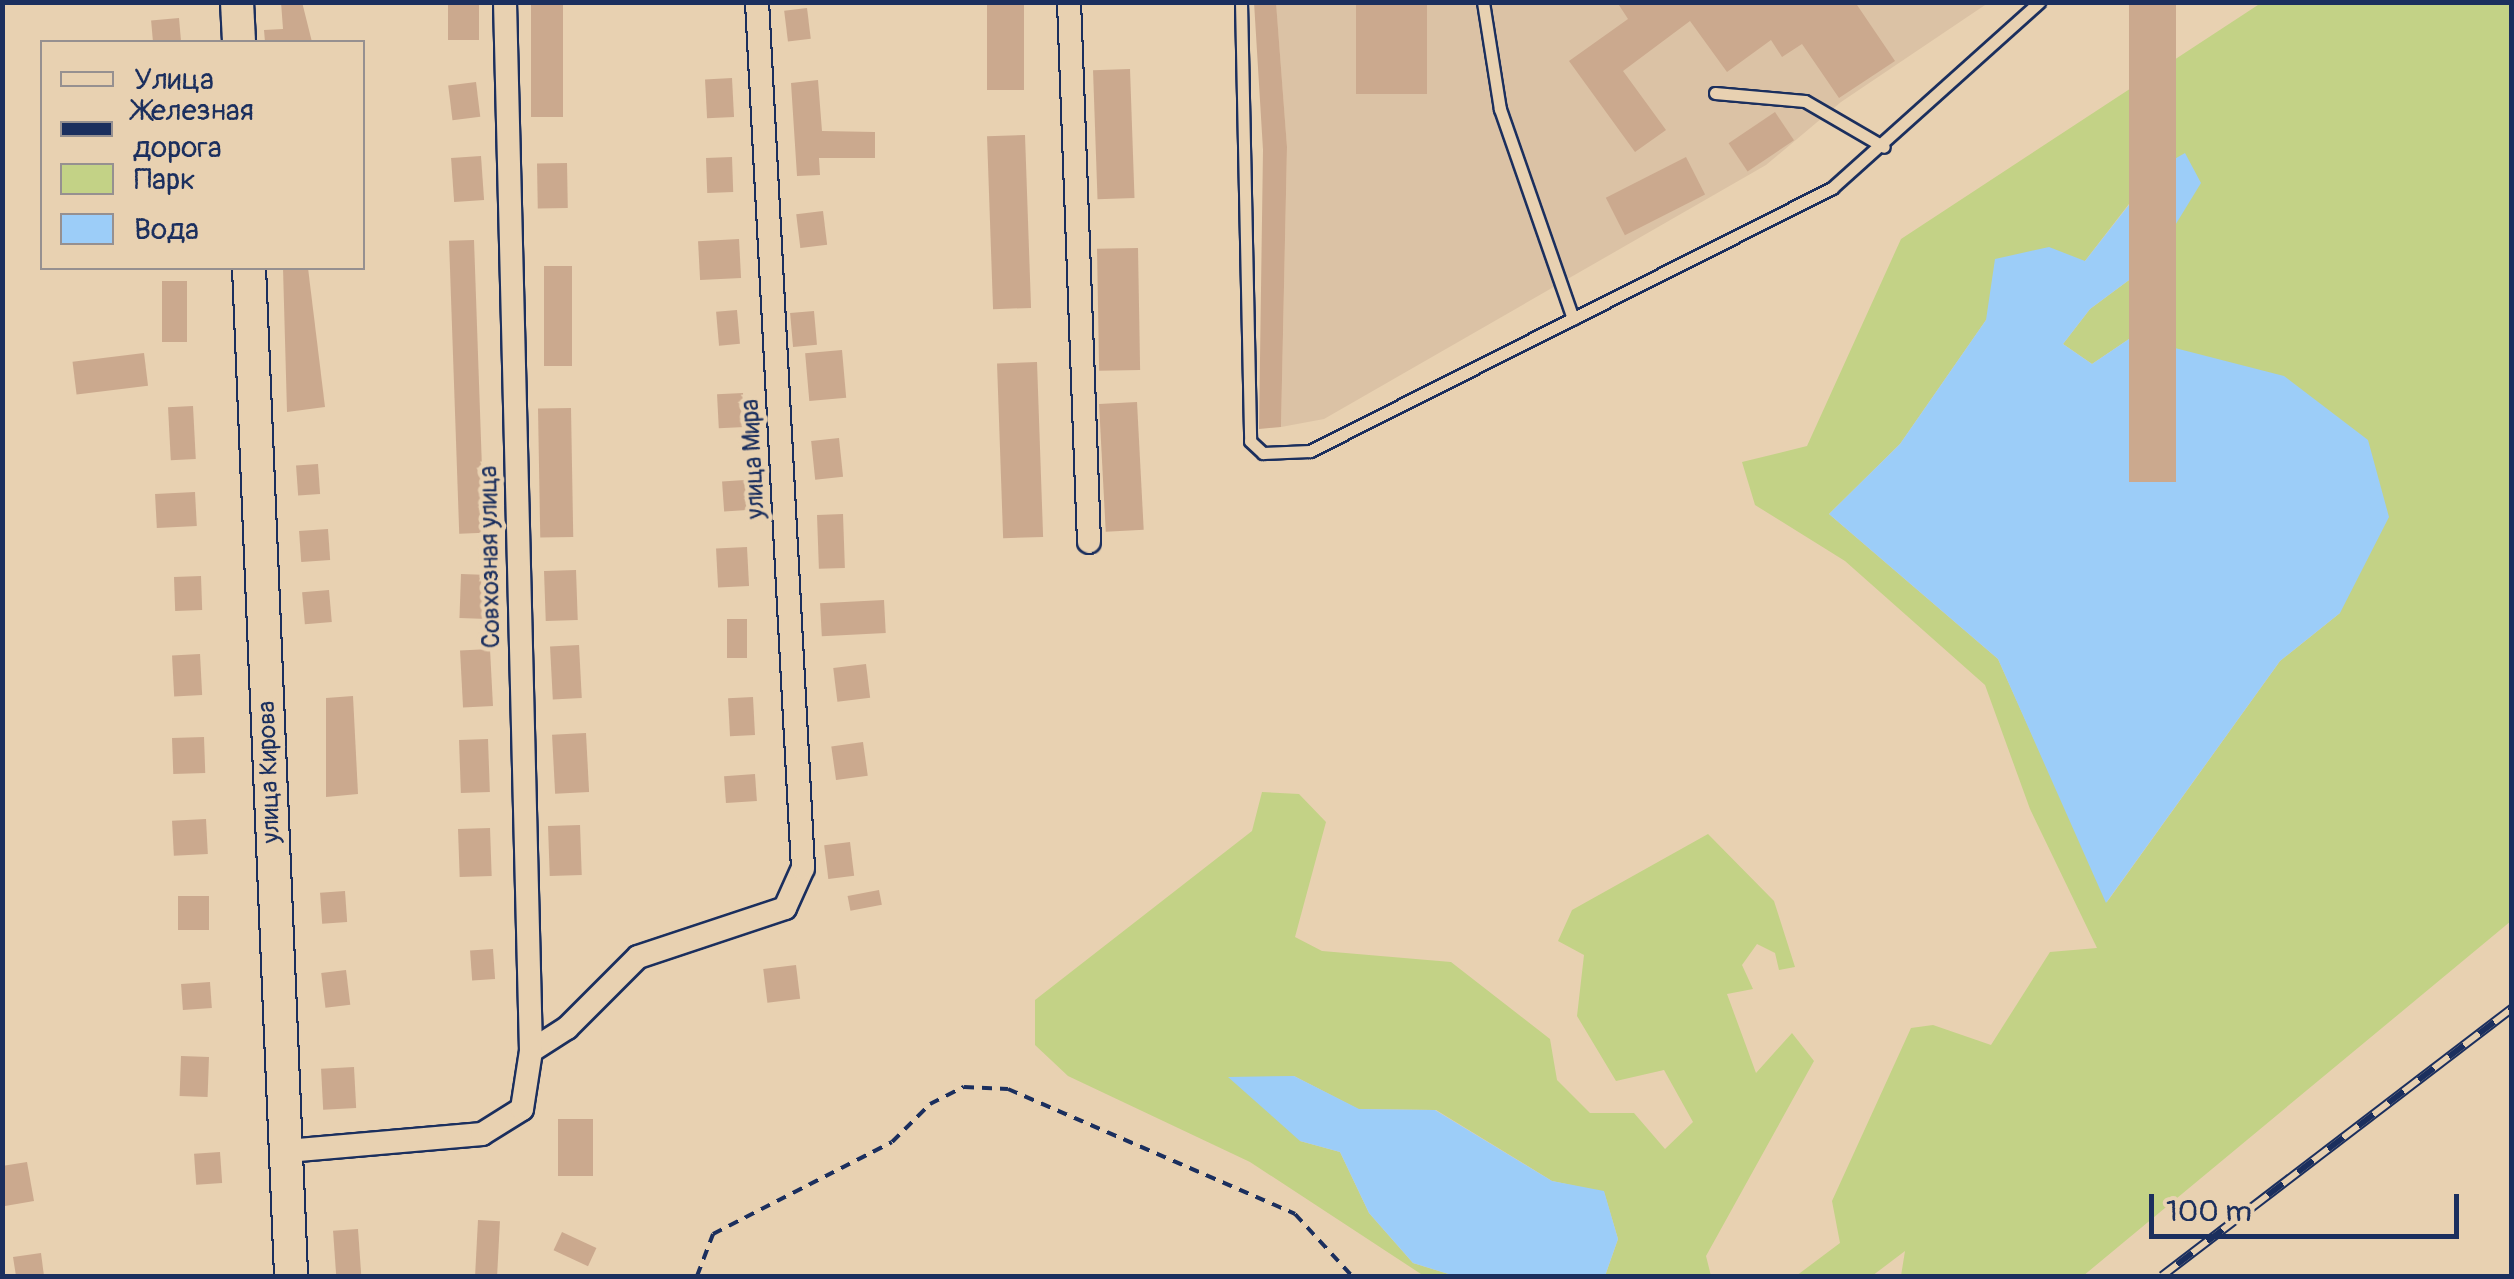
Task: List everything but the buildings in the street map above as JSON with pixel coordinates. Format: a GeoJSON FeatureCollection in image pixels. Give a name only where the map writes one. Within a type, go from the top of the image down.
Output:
{"type":"FeatureCollection","features":[{"type":"Feature","properties":{"kind":"street"},"geometry":{"type":"LineString","coordinates":[[238,2],[239,40]]}},
{"type":"Feature","properties":{"kind":"street","name":"Совхозная улица"},"geometry":{"type":"LineString","coordinates":[[286,1151],[482,1134],[522,1109],[530,1052],[505,2]]}},
{"type":"Feature","properties":{"kind":"street","name":"улица Мира"},"geometry":{"type":"LineString","coordinates":[[530,1052],[567,1028],[638,957],[785,908],[803,868],[757,2]]}},
{"type":"Feature","properties":{"kind":"street"},"geometry":{"type":"LineString","coordinates":[[1069,2],[1089,542]]}},
{"type":"Feature","properties":{"kind":"street","name":"улица Кирова"},"geometry":{"type":"LineString","coordinates":[[249,270],[291,1276]]}},
{"type":"Feature","properties":{"kind":"lane"},"geometry":{"type":"LineString","coordinates":[[1241,2],[1250,440],[1263,453],[1310,451],[1832,188],[1884,146],[2001,29],[2039,2]]}},
{"type":"Feature","properties":{"kind":"lane"},"geometry":{"type":"LineString","coordinates":[[1482,2],[1500,110],[1573,319]]}},
{"type":"Feature","properties":{"kind":"lane"},"geometry":{"type":"LineString","coordinates":[[1715,93],[1804,101],[1884,146]]}},
{"type":"Feature","properties":{"kind":"path"},"geometry":{"type":"LineString","coordinates":[[697,1276],[713,1234],[892,1142],[930,1104],[964,1087],[1008,1089],[1295,1214],[1352,1276]]}},
{"type":"Feature","properties":{"kind":"shaded area"},"geometry":{"type":"Polygon","coordinates":[[[1276,3],[1988,3],[1841,102],[1766,165],[1324,419],[1281,427],[1287,148],[1276,3]]]}},
{"type":"Feature","properties":{"kind":"green space"},"geometry":{"type":"Polygon","coordinates":[[[2261,3],[2511,3],[2511,921],[2083,1276],[1901,1276],[1905,1251],[1872,1276],[1796,1276],[1840,1243],[1832,1201],[1911,1028],[1933,1025],[1991,1045],[2050,952],[2097,948],[2030,809],[1985,685],[1845,561],[1755,505],[1742,462],[1807,446],[1901,239],[2261,3]],[[2156,169],[2085,261],[1986,320],[1900,444],[1829,514],[1998,659],[2107,902],[2280,661],[2340,613],[2156,344],[2132,337],[2092,364],[2063,344],[2090,309],[2152,263],[2156,169]]]}},
{"type":"Feature","properties":{"kind":"green space"},"geometry":{"type":"Polygon","coordinates":[[[1262,792],[1299,794],[1326,822],[1295,937],[1322,951],[1451,962],[1550,1039],[1557,1080],[1590,1113],[1634,1113],[1665,1149],[1693,1122],[1664,1070],[1616,1081],[1577,1016],[1584,955],[1558,941],[1572,910],[1708,834],[1774,901],[1795,967],[1779,970],[1775,953],[1757,944],[1742,965],[1753,989],[1727,994],[1756,1073],[1792,1033],[1814,1061],[1706,1256],[1711,1276],[1605,1276],[1618,1239],[1604,1192],[1552,1181],[1436,1110],[1358,1109],[1294,1076],[1300,1141],[1340,1152],[1369,1213],[1413,1263],[1455,1276],[1424,1276],[1250,1162],[1068,1076],[1035,1045],[1035,1000],[1252,831],[1262,792]]]}},
{"type":"Feature","properties":{"kind":"water"},"geometry":{"type":"Polygon","coordinates":[[[2185,153],[2201,183],[2152,263],[2090,309],[2063,344],[2092,364],[2132,337],[2284,376],[2368,440],[2389,517],[2340,613],[2280,661],[2106,903],[1998,659],[1829,514],[1900,444],[1986,320],[1995,259],[2049,247],[2085,261],[2157,169],[2185,153]]]}},
{"type":"Feature","properties":{"kind":"water"},"geometry":{"type":"Polygon","coordinates":[[[1294,1076],[1359,1109],[1435,1110],[1552,1181],[1604,1191],[1618,1239],[1605,1276],[1455,1276],[1413,1263],[1369,1213],[1340,1152],[1300,1141],[1228,1077],[1294,1076]]]}},
{"type":"Feature","properties":{"kind":"railway"},"geometry":{"type":"LineString","coordinates":[[2162,1276],[2512,1008]]}}]}
